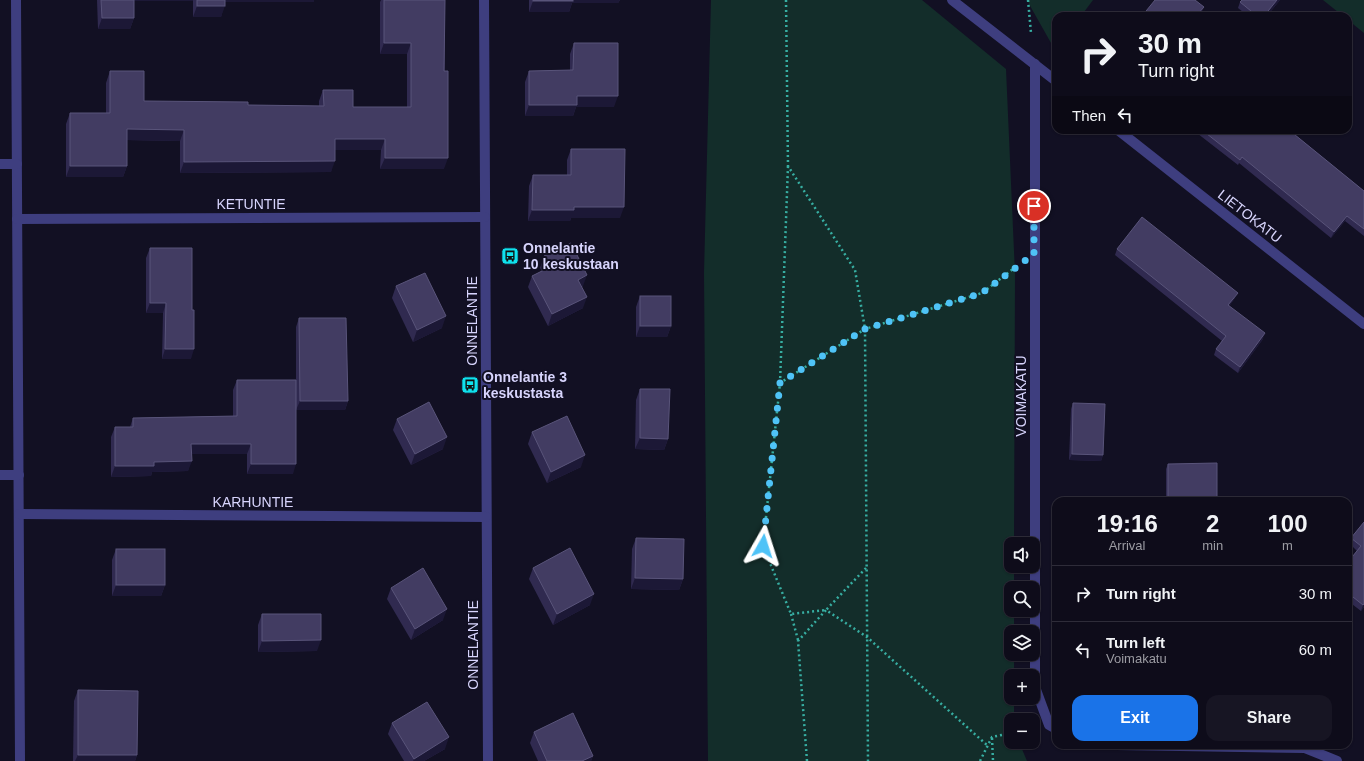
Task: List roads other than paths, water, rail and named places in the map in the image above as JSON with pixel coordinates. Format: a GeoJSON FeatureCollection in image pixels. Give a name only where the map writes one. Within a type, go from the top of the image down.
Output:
{"type":"FeatureCollection","features":[{"type":"Feature","properties":{"kind":"street"},"geometry":{"type":"LineString","coordinates":[[16,0],[20,761]]}},
{"type":"Feature","properties":{"kind":"street","name":"ONNELANTIE"},"geometry":{"type":"LineString","coordinates":[[484,0],[488,761]]}},
{"type":"Feature","properties":{"kind":"street"},"geometry":{"type":"LineString","coordinates":[[952,0],[1052,78]]}},
{"type":"Feature","properties":{"kind":"street","name":"VOIMAKATU"},"geometry":{"type":"LineString","coordinates":[[1035,64],[1035,687],[1052,727]]}},
{"type":"Feature","properties":{"kind":"street","name":"LIETOKATU"},"geometry":{"type":"LineString","coordinates":[[1123,134],[1364,324]]}},
{"type":"Feature","properties":{"kind":"street"},"geometry":{"type":"LineString","coordinates":[[0,164],[17,164]]}},
{"type":"Feature","properties":{"kind":"street","name":"KETUNTIE"},"geometry":{"type":"LineString","coordinates":[[17,219],[485,217]]}},
{"type":"Feature","properties":{"kind":"street"},"geometry":{"type":"LineString","coordinates":[[0,475],[19,475]]}},
{"type":"Feature","properties":{"kind":"street","name":"KARHUNTIE"},"geometry":{"type":"LineString","coordinates":[[19,514],[486,517]]}},
{"type":"Feature","properties":{"kind":"street"},"geometry":{"type":"LineString","coordinates":[[1308,749],[1337,761]]}},
{"type":"Feature","properties":{"kind":"place","name":"Onnelantie 10 keskustaan"},"geometry":{"type":"Point","coordinates":[510,256]}},
{"type":"Feature","properties":{"kind":"place","name":"Onnelantie 3 keskustasta"},"geometry":{"type":"Point","coordinates":[470,385]}}]}
